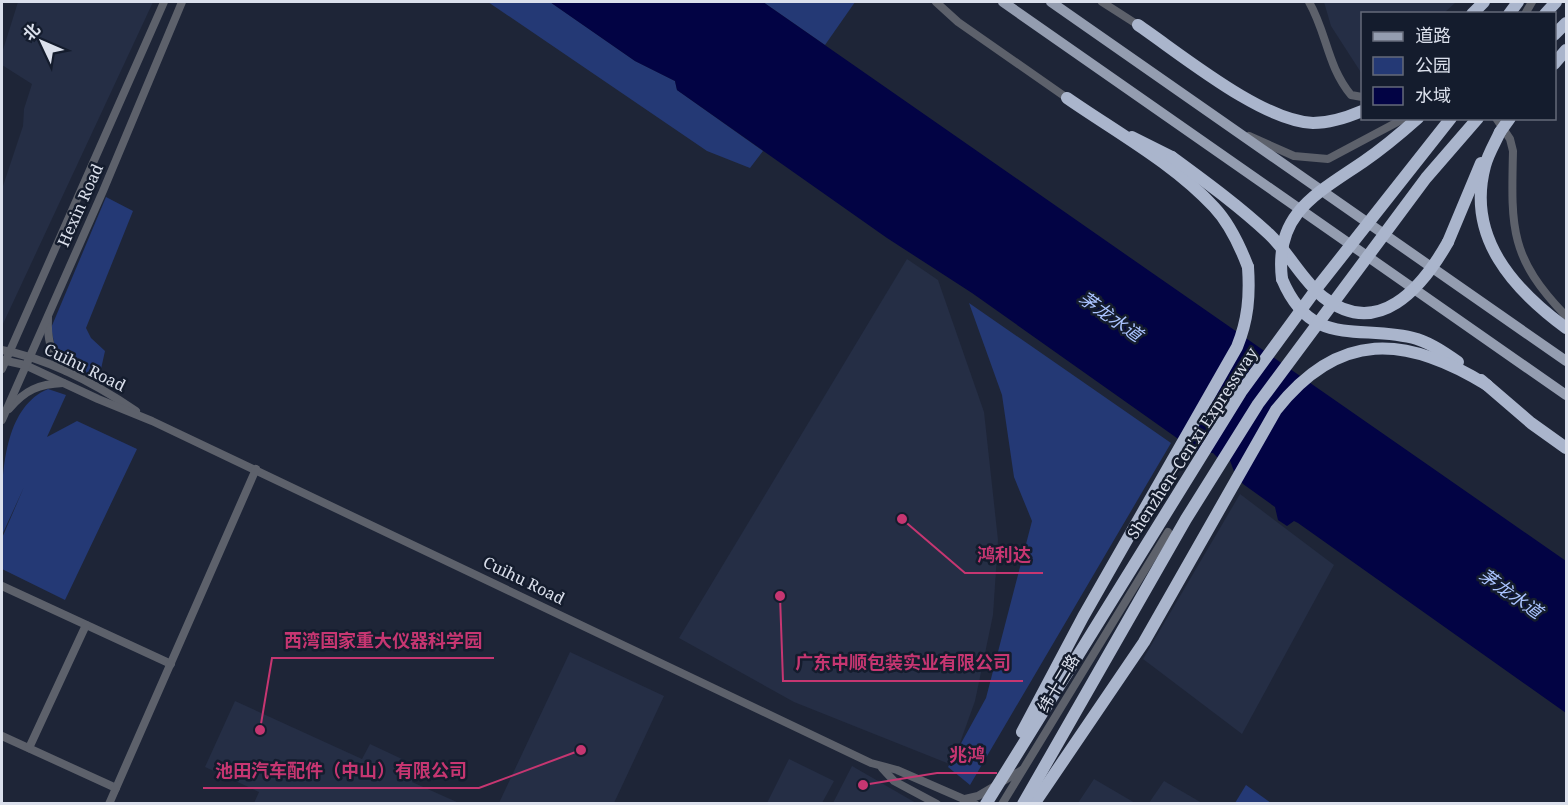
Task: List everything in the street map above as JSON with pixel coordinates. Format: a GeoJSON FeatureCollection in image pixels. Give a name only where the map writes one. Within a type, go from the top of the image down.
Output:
{"type":"FeatureCollection","features":[{"type":"Feature","properties":{"kind":"highway"},"geometry":{"type":"LineString","coordinates":[[1138,25],[1218,80],[1279,117],[1314,123],[1348,117],[1361,111]]}},
{"type":"Feature","properties":{"kind":"highway"},"geometry":{"type":"LineString","coordinates":[[1556,62],[1566,50]]}},
{"type":"Feature","properties":{"kind":"highway"},"geometry":{"type":"LineString","coordinates":[[985,804],[1083,617],[1227,367],[1245,328],[1251,297],[1248,267],[1239,245],[1215,208],[1179,176],[1067,98]]}},
{"type":"Feature","properties":{"kind":"highway"},"geometry":{"type":"LineString","coordinates":[[1416,120],[1364,162],[1311,198],[1296,215],[1284,236],[1280,260],[1282,279],[1290,297],[1305,315],[1324,326],[1343,332],[1417,339],[1487,385],[1566,448]]}},
{"type":"Feature","properties":{"kind":"highway","name":"Shenzhen–Cen'xi Expressway"},"geometry":{"type":"LineString","coordinates":[[985,804],[1241,393],[1327,275],[1449,120]]}},
{"type":"Feature","properties":{"kind":"highway"},"geometry":{"type":"LineString","coordinates":[[1022,804],[1186,519],[1258,405],[1426,178],[1476,120]]}},
{"type":"Feature","properties":{"kind":"highway"},"geometry":{"type":"LineString","coordinates":[[1109,127],[1154,146],[1215,189],[1271,236],[1322,296],[1339,307],[1358,312],[1381,311],[1403,301],[1435,266],[1448,242],[1475,176],[1509,120]]}},
{"type":"Feature","properties":{"kind":"highway"},"geometry":{"type":"LineString","coordinates":[[1500,132],[1485,163],[1481,185],[1482,221],[1494,255],[1506,272],[1545,311],[1566,328]]}},
{"type":"Feature","properties":{"kind":"highway"},"geometry":{"type":"LineString","coordinates":[[1033,804],[1144,642],[1276,410],[1294,386],[1316,369],[1341,357],[1364,350],[1390,348],[1417,351],[1445,358]]}},
{"type":"Feature","properties":{"kind":"main road"},"geometry":{"type":"LineString","coordinates":[[1003,2],[1566,394]]}},
{"type":"Feature","properties":{"kind":"main road"},"geometry":{"type":"LineString","coordinates":[[1050,2],[1566,361]]}},
{"type":"Feature","properties":{"kind":"street","name":"Hexin Road"},"geometry":{"type":"LineString","coordinates":[[2,369],[5,356],[164,2]]}},
{"type":"Feature","properties":{"kind":"street","name":"Hexin Road"},"geometry":{"type":"LineString","coordinates":[[2,418],[105,187],[182,2]]}},
{"type":"Feature","properties":{"kind":"street"},"geometry":{"type":"LineString","coordinates":[[936,2],[958,22],[1067,98]]}},
{"type":"Feature","properties":{"kind":"street"},"geometry":{"type":"LineString","coordinates":[[1102,2],[1138,25]]}},
{"type":"Feature","properties":{"kind":"street"},"geometry":{"type":"LineString","coordinates":[[1309,2],[1324,36],[1332,66],[1351,95],[1361,97]]}},
{"type":"Feature","properties":{"kind":"street"},"geometry":{"type":"LineString","coordinates":[[1223,123],[1294,156],[1328,159],[1401,120]]}},
{"type":"Feature","properties":{"kind":"street"},"geometry":{"type":"LineString","coordinates":[[1497,120],[1510,139],[1513,152],[1514,233],[1540,289],[1566,316]]}},
{"type":"Feature","properties":{"kind":"street"},"geometry":{"type":"LineString","coordinates":[[48,312],[47,331],[52,351],[56,360],[68,373]]}},
{"type":"Feature","properties":{"kind":"street","name":"Cuihu Road"},"geometry":{"type":"LineString","coordinates":[[5,356],[68,373],[102,388],[152,421]]}},
{"type":"Feature","properties":{"kind":"street","name":"Cuihu Road"},"geometry":{"type":"LineString","coordinates":[[27,361],[64,383],[152,421],[882,768],[897,770],[975,804]]}},
{"type":"Feature","properties":{"kind":"street"},"geometry":{"type":"LineString","coordinates":[[2,418],[21,395],[44,385],[64,383]]}},
{"type":"Feature","properties":{"kind":"street"},"geometry":{"type":"LineString","coordinates":[[109,804],[256,470]]}},
{"type":"Feature","properties":{"kind":"street","name":"纬十二路"},"geometry":{"type":"LineString","coordinates":[[1002,804],[1168,532]]}},
{"type":"Feature","properties":{"kind":"street"},"geometry":{"type":"LineString","coordinates":[[1022,804],[1152,587],[1139,578]]}},
{"type":"Feature","properties":{"kind":"street"},"geometry":{"type":"LineString","coordinates":[[2,586],[171,664]]}},
{"type":"Feature","properties":{"kind":"street"},"geometry":{"type":"LineString","coordinates":[[29,748],[86,625]]}},
{"type":"Feature","properties":{"kind":"street"},"geometry":{"type":"LineString","coordinates":[[2,736],[116,788]]}},
{"type":"Feature","properties":{"kind":"street"},"geometry":{"type":"LineString","coordinates":[[1033,804],[1052,752]]}},
{"type":"Feature","properties":{"kind":"street","name":"Cuihu Road"},"geometry":{"type":"LineString","coordinates":[[882,768],[894,781],[937,804]]}},
{"type":"Feature","properties":{"kind":"street"},"geometry":{"type":"LineString","coordinates":[[965,799],[978,796],[1023,770]]}},
{"type":"Feature","properties":{"kind":"shaded area"},"geometry":{"type":"Polygon","coordinates":[[[18,2],[153,2],[2,326],[2,189],[23,126],[24,109],[32,84],[2,65],[2,53],[18,2]]]}},
{"type":"Feature","properties":{"kind":"shaded area"},"geometry":{"type":"Polygon","coordinates":[[[1324,2],[1456,2],[1445,12],[1361,12],[1361,72],[1331,26],[1324,2]]]}},
{"type":"Feature","properties":{"kind":"shaded area"},"geometry":{"type":"Polygon","coordinates":[[[907,259],[938,280],[984,412],[998,540],[993,615],[975,701],[952,765],[794,702],[679,638],[907,259]]]}},
{"type":"Feature","properties":{"kind":"shaded area"},"geometry":{"type":"Polygon","coordinates":[[[1240,494],[1334,565],[1242,734],[1143,659],[1240,494]]]}},
{"type":"Feature","properties":{"kind":"shaded area"},"geometry":{"type":"Polygon","coordinates":[[[570,652],[664,696],[614,803],[499,803],[570,652]]]}},
{"type":"Feature","properties":{"kind":"shaded area"},"geometry":{"type":"Polygon","coordinates":[[[235,701],[362,759],[370,744],[419,767],[412,782],[459,803],[254,803],[259,792],[205,767],[235,701]]]}},
{"type":"Feature","properties":{"kind":"shaded area"},"geometry":{"type":"Polygon","coordinates":[[[789,759],[834,781],[822,803],[767,803],[789,759]]]}},
{"type":"Feature","properties":{"kind":"shaded area"},"geometry":{"type":"Polygon","coordinates":[[[852,766],[916,803],[833,803],[852,766]]]}},
{"type":"Feature","properties":{"kind":"shaded area"},"geometry":{"type":"Polygon","coordinates":[[[1094,779],[1135,803],[1078,803],[1094,779]]]}},
{"type":"Feature","properties":{"kind":"shaded area"},"geometry":{"type":"Polygon","coordinates":[[[1164,781],[1202,803],[1149,803],[1164,781]]]}},
{"type":"Feature","properties":{"kind":"green space"},"geometry":{"type":"Polygon","coordinates":[[[488,2],[550,2],[635,61],[675,81],[677,90],[763,151],[750,168],[707,151],[488,2]]]}},
{"type":"Feature","properties":{"kind":"green space"},"geometry":{"type":"Polygon","coordinates":[[[763,2],[855,2],[825,45],[763,2]]]}},
{"type":"Feature","properties":{"kind":"green space"},"geometry":{"type":"Polygon","coordinates":[[[106,197],[133,211],[86,328],[91,338],[105,351],[99,378],[65,365],[57,356],[51,328],[106,197]]]}},
{"type":"Feature","properties":{"kind":"green space"},"geometry":{"type":"Polygon","coordinates":[[[969,303],[1171,443],[970,785],[948,767],[986,698],[1032,521],[1014,477],[1002,395],[969,303]]]}},
{"type":"Feature","properties":{"kind":"green space"},"geometry":{"type":"Polygon","coordinates":[[[48,389],[66,395],[47,437],[77,421],[137,449],[65,600],[2,569],[2,538],[24,487],[2,535],[3,473],[12,431],[20,413],[32,399],[48,389]]]}},
{"type":"Feature","properties":{"kind":"green space"},"geometry":{"type":"Polygon","coordinates":[[[1246,785],[1271,803],[1235,803],[1246,785]]]}},
{"type":"Feature","properties":{"kind":"water","name":"茅龙水道"},"geometry":{"type":"Polygon","coordinates":[[[550,2],[763,2],[1566,561],[1566,713],[1298,523],[1294,521],[1287,526],[1278,520],[1275,507],[1243,484],[1235,474],[1229,458],[1220,460],[1213,453],[1200,453],[1191,448],[972,293],[887,238],[677,90],[675,81],[635,61],[550,2]]]}},
{"type":"Feature","properties":{"kind":"place","name":"鸿利达"},"geometry":{"type":"Point","coordinates":[902,519]}},
{"type":"Feature","properties":{"kind":"place","name":"广东中顺包装实业有限公司"},"geometry":{"type":"Point","coordinates":[780,596]}},
{"type":"Feature","properties":{"kind":"place","name":"西湾国家重大仪器科学园"},"geometry":{"type":"Point","coordinates":[260,730]}},
{"type":"Feature","properties":{"kind":"place","name":"池田汽车配件（中山）有限公司"},"geometry":{"type":"Point","coordinates":[581,750]}},
{"type":"Feature","properties":{"kind":"place","name":"兆鸿"},"geometry":{"type":"Point","coordinates":[863,785]}}]}
